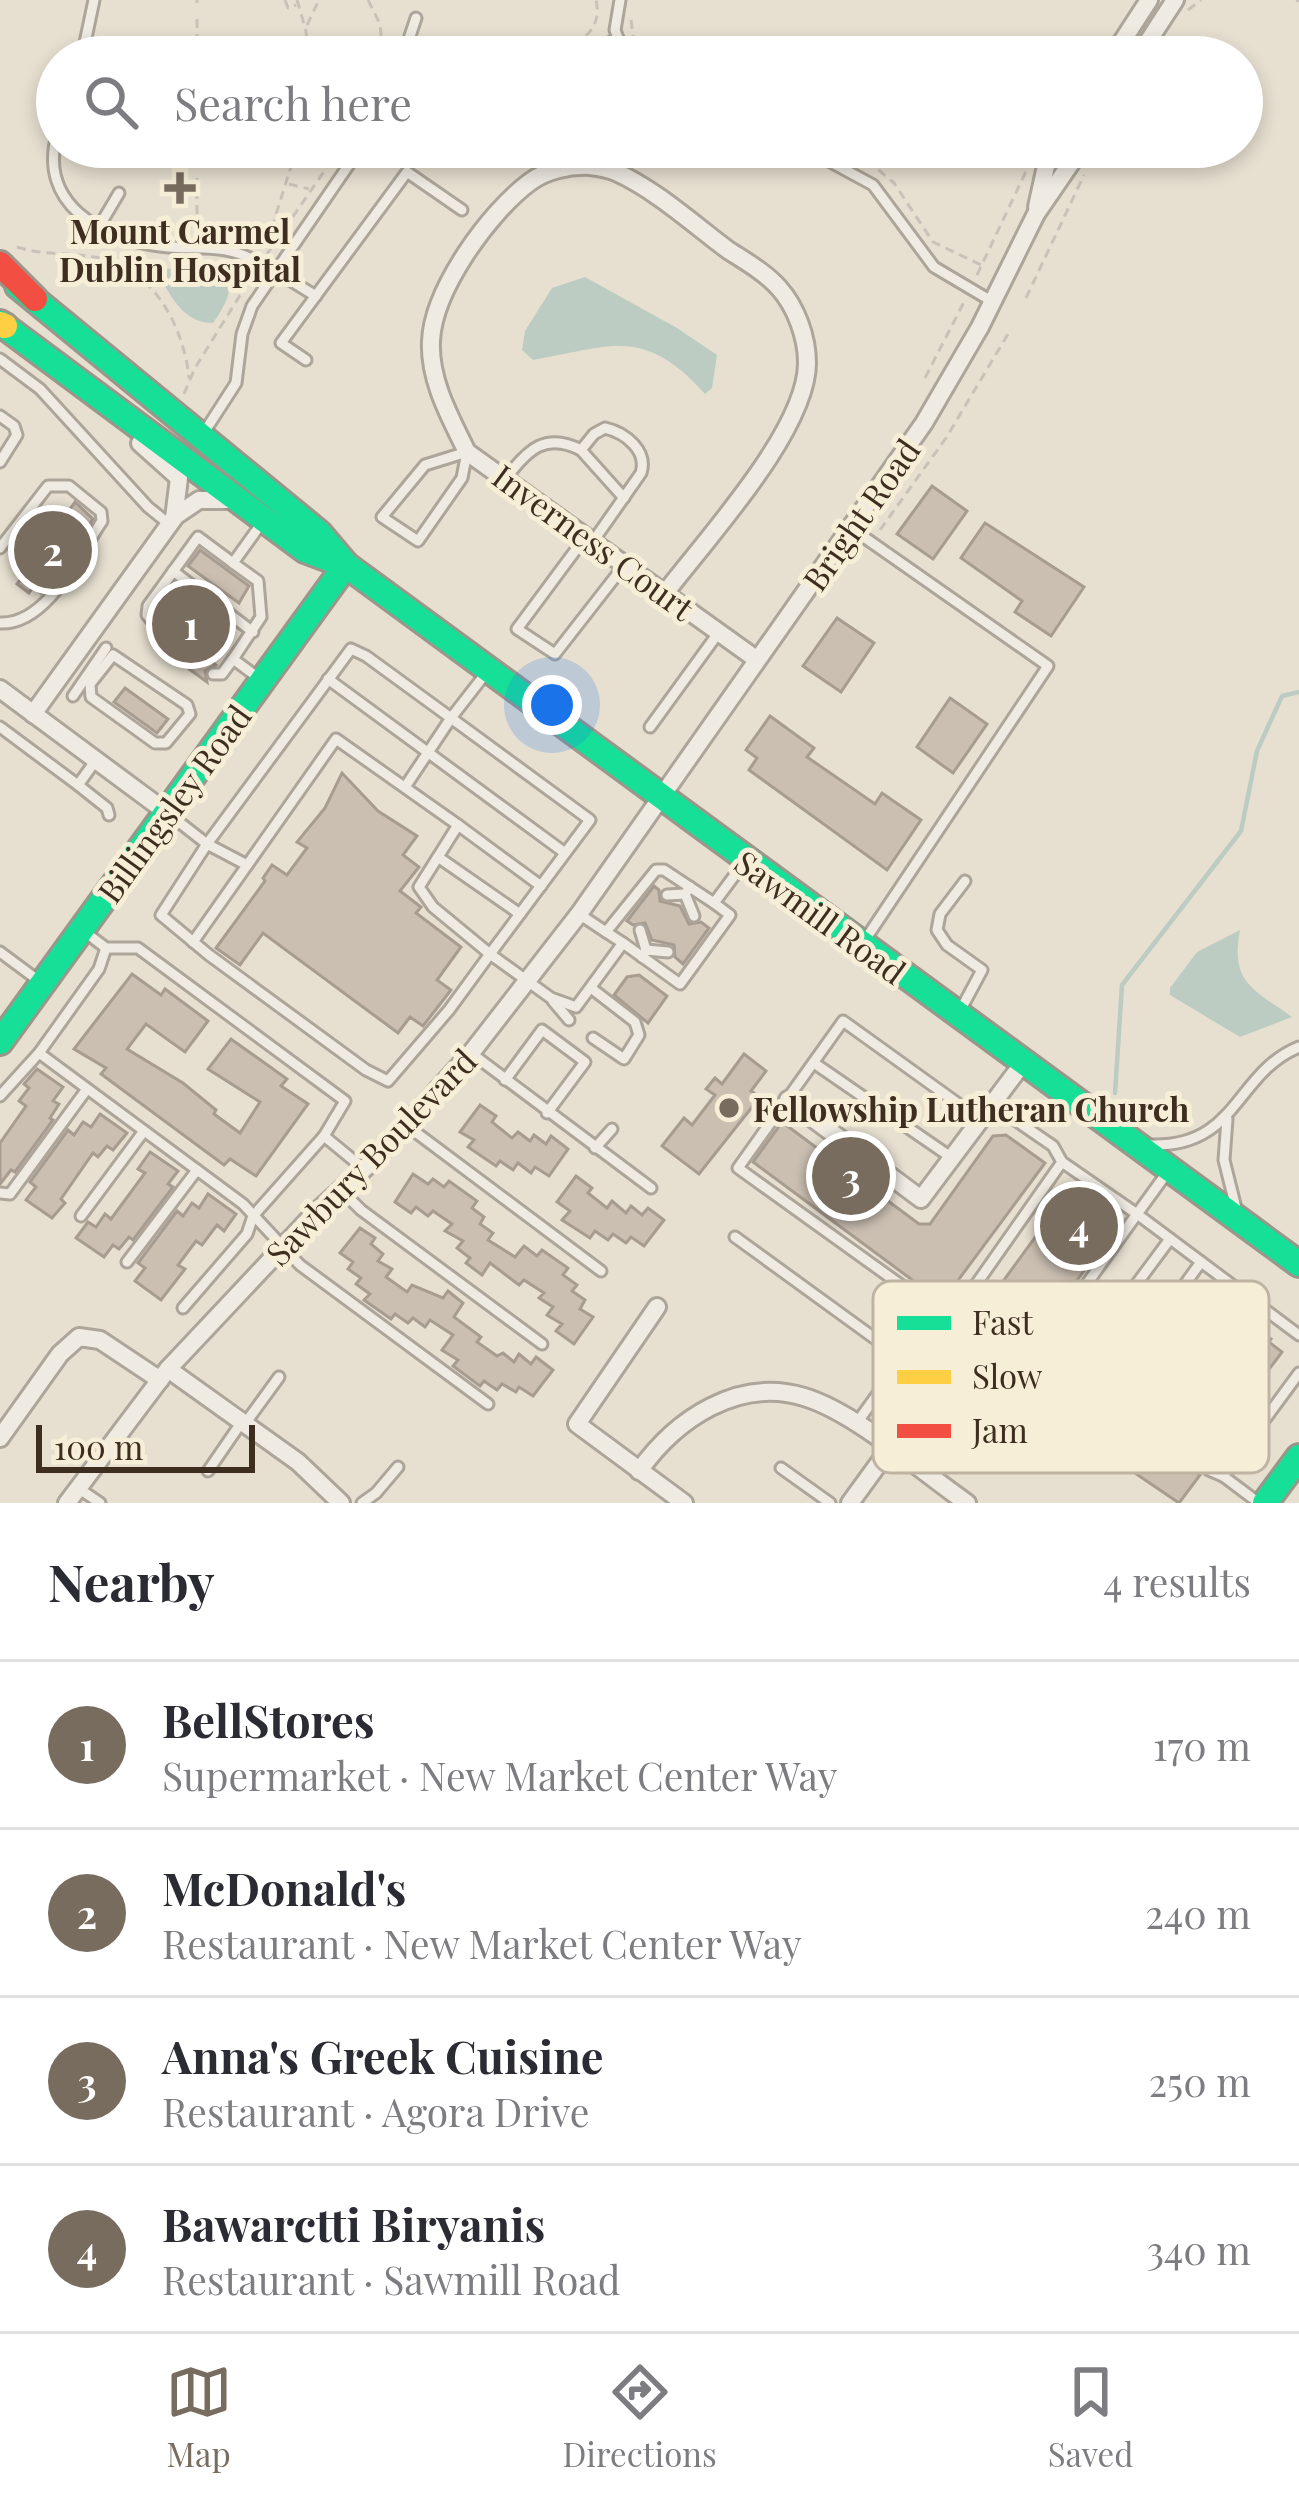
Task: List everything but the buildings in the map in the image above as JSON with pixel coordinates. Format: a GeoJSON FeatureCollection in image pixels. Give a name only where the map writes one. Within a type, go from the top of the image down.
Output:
{"type":"FeatureCollection","features":[{"type":"Feature","properties":{"kind":"main road","name":"Sawmill Road"},"geometry":{"type":"LineString","coordinates":[[2,260],[35,299],[319,533],[346,566]]}},
{"type":"Feature","properties":{"kind":"main road","name":"Sawmill Road"},"geometry":{"type":"LineString","coordinates":[[2,324],[305,550],[346,566],[489,669],[661,800],[1299,1264]]}},
{"type":"Feature","properties":{"kind":"main road","name":"Billingsley Road"},"geometry":{"type":"LineString","coordinates":[[0,1042],[346,566]]}},
{"type":"Feature","properties":{"kind":"main road"},"geometry":{"type":"LineString","coordinates":[[1262,1503],[1299,1457]]}},
{"type":"Feature","properties":{"kind":"street"},"geometry":{"type":"LineString","coordinates":[[1126,36],[1149,0]]}},
{"type":"Feature","properties":{"kind":"street"},"geometry":{"type":"LineString","coordinates":[[1152,36],[1175,0]]}},
{"type":"Feature","properties":{"kind":"street","name":"Inverness Court"},"geometry":{"type":"LineString","coordinates":[[567,168],[532,180],[506,204],[439,299],[430,337],[431,364],[447,410],[467,452],[756,659]]}},
{"type":"Feature","properties":{"kind":"street","name":"Inverness Court"},"geometry":{"type":"LineString","coordinates":[[602,168],[614,170],[778,286],[804,334],[807,365],[800,403],[784,434],[666,592]]}},
{"type":"Feature","properties":{"kind":"street","name":"Bright Road"},"geometry":{"type":"LineString","coordinates":[[1036,214],[1046,168]]}},
{"type":"Feature","properties":{"kind":"street","name":"Bright Road"},"geometry":{"type":"LineString","coordinates":[[661,800],[924,423],[993,302],[1036,214],[1068,168]]}},
{"type":"Feature","properties":{"kind":"street"},"geometry":{"type":"LineString","coordinates":[[112,405],[125,432],[179,478],[172,521]]}},
{"type":"Feature","properties":{"kind":"street"},"geometry":{"type":"LineString","coordinates":[[34,714],[172,521],[199,500],[238,500]]}},
{"type":"Feature","properties":{"kind":"street"},"geometry":{"type":"LineString","coordinates":[[0,689],[166,812]]}},
{"type":"Feature","properties":{"kind":"street","name":"Sawbury Boulevard"},"geometry":{"type":"LineString","coordinates":[[73,1495],[164,1374],[471,1053],[661,800]]}},
{"type":"Feature","properties":{"kind":"street"},"geometry":{"type":"LineString","coordinates":[[788,1100],[921,1199],[1023,1063]]}},
{"type":"Feature","properties":{"kind":"street"},"geometry":{"type":"LineString","coordinates":[[657,1307],[578,1420],[579,1428],[684,1503]]}},
{"type":"Feature","properties":{"kind":"street"},"geometry":{"type":"LineString","coordinates":[[0,1438],[60,1354],[79,1337],[100,1340],[242,1424],[329,1498]]}},
{"type":"Feature","properties":{"kind":"street"},"geometry":{"type":"LineString","coordinates":[[639,1471],[657,1446],[697,1412],[748,1393],[803,1396],[873,1436]]}},
{"type":"Feature","properties":{"kind":"street"},"geometry":{"type":"LineString","coordinates":[[850,1503],[873,1471]]}},
{"type":"Feature","properties":{"kind":"street"},"geometry":{"type":"LineString","coordinates":[[925,1473],[967,1503]]}},
{"type":"Feature","properties":{"kind":"lane"},"geometry":{"type":"LineString","coordinates":[[86,36],[94,0]]}},
{"type":"Feature","properties":{"kind":"lane"},"geometry":{"type":"LineString","coordinates":[[616,36],[620,0]]}},
{"type":"Feature","properties":{"kind":"lane"},"geometry":{"type":"LineString","coordinates":[[410,36],[416,18]]}},
{"type":"Feature","properties":{"kind":"lane"},"geometry":{"type":"LineString","coordinates":[[54,168],[55,183],[79,214],[100,225],[158,246],[231,251],[316,296]]}},
{"type":"Feature","properties":{"kind":"lane"},"geometry":{"type":"LineString","coordinates":[[183,459],[236,383],[247,316],[346,168]]}},
{"type":"Feature","properties":{"kind":"lane"},"geometry":{"type":"LineString","coordinates":[[842,168],[873,185],[934,267],[993,302]]}},
{"type":"Feature","properties":{"kind":"lane"},"geometry":{"type":"LineString","coordinates":[[306,360],[281,343],[407,172],[462,211]]}},
{"type":"Feature","properties":{"kind":"lane"},"geometry":{"type":"LineString","coordinates":[[100,225],[119,193]]}},
{"type":"Feature","properties":{"kind":"lane"},"geometry":{"type":"LineString","coordinates":[[0,359],[40,388],[148,507],[172,521]]}},
{"type":"Feature","properties":{"kind":"lane"},"geometry":{"type":"LineString","coordinates":[[0,416],[14,426],[17,435],[0,462]]}},
{"type":"Feature","properties":{"kind":"lane"},"geometry":{"type":"LineString","coordinates":[[580,450],[594,434],[605,428],[616,430],[641,452],[641,473],[518,629],[555,654],[626,562]]}},
{"type":"Feature","properties":{"kind":"lane"},"geometry":{"type":"LineString","coordinates":[[507,477],[527,450],[539,443],[569,444],[624,498]]}},
{"type":"Feature","properties":{"kind":"lane"},"geometry":{"type":"LineString","coordinates":[[467,452],[462,478],[418,541],[382,517],[425,464],[467,452]]}},
{"type":"Feature","properties":{"kind":"lane"},"geometry":{"type":"LineString","coordinates":[[0,548],[48,486],[69,486],[101,512],[102,521],[45,602],[25,619],[0,623]]}},
{"type":"Feature","properties":{"kind":"lane"},"geometry":{"type":"LineString","coordinates":[[233,563],[264,519]]}},
{"type":"Feature","properties":{"kind":"lane"},"geometry":{"type":"LineString","coordinates":[[851,528],[1048,666],[861,945]]}},
{"type":"Feature","properties":{"kind":"lane"},"geometry":{"type":"LineString","coordinates":[[178,650],[147,615],[148,606],[198,537],[258,581],[261,617],[222,674],[213,674]]}},
{"type":"Feature","properties":{"kind":"lane"},"geometry":{"type":"LineString","coordinates":[[173,571],[253,632]]}},
{"type":"Feature","properties":{"kind":"lane"},"geometry":{"type":"LineString","coordinates":[[650,727],[719,632]]}},
{"type":"Feature","properties":{"kind":"lane"},"geometry":{"type":"LineString","coordinates":[[84,687],[106,648]]}},
{"type":"Feature","properties":{"kind":"lane"},"geometry":{"type":"LineString","coordinates":[[351,650],[366,656],[590,820],[449,1010],[388,1081],[366,1070],[161,915],[328,679],[351,650]]}},
{"type":"Feature","properties":{"kind":"lane"},"geometry":{"type":"LineString","coordinates":[[73,696],[112,656],[187,704],[190,714],[161,746],[91,697],[84,687]]}},
{"type":"Feature","properties":{"kind":"lane"},"geometry":{"type":"LineString","coordinates":[[233,659],[262,680]]}},
{"type":"Feature","properties":{"kind":"lane"},"geometry":{"type":"LineString","coordinates":[[405,787],[489,669]]}},
{"type":"Feature","properties":{"kind":"lane"},"geometry":{"type":"LineString","coordinates":[[328,679],[565,854]]}},
{"type":"Feature","properties":{"kind":"lane"},"geometry":{"type":"LineString","coordinates":[[0,727],[110,815]]}},
{"type":"Feature","properties":{"kind":"lane"},"geometry":{"type":"LineString","coordinates":[[193,942],[336,739],[541,886]]}},
{"type":"Feature","properties":{"kind":"lane"},"geometry":{"type":"LineString","coordinates":[[78,785],[96,760]]}},
{"type":"Feature","properties":{"kind":"lane"},"geometry":{"type":"LineString","coordinates":[[166,812],[207,844],[247,866]]}},
{"type":"Feature","properties":{"kind":"lane"},"geometry":{"type":"LineString","coordinates":[[458,825],[419,887],[433,907],[551,998],[568,1020]]}},
{"type":"Feature","properties":{"kind":"lane"},"geometry":{"type":"LineString","coordinates":[[438,857],[520,914]]}},
{"type":"Feature","properties":{"kind":"lane"},"geometry":{"type":"LineString","coordinates":[[714,903],[745,861]]}},
{"type":"Feature","properties":{"kind":"lane"},"geometry":{"type":"LineString","coordinates":[[579,914],[623,944],[644,954],[680,984],[730,915],[688,891],[664,870],[656,870],[607,932]]}},
{"type":"Feature","properties":{"kind":"lane"},"geometry":{"type":"LineString","coordinates":[[957,1016],[982,970],[947,945],[937,930],[940,914],[964,881]]}},
{"type":"Feature","properties":{"kind":"lane"},"geometry":{"type":"LineString","coordinates":[[667,895],[688,891]]}},
{"type":"Feature","properties":{"kind":"lane"},"geometry":{"type":"LineString","coordinates":[[688,891],[694,916]]}},
{"type":"Feature","properties":{"kind":"lane"},"geometry":{"type":"LineString","coordinates":[[82,929],[106,948],[138,948],[345,1101],[324,1136],[253,1216],[247,1234],[183,1308]]}},
{"type":"Feature","properties":{"kind":"lane"},"geometry":{"type":"LineString","coordinates":[[640,930],[644,954]]}},
{"type":"Feature","properties":{"kind":"lane"},"geometry":{"type":"LineString","coordinates":[[551,998],[576,1007],[623,944]]}},
{"type":"Feature","properties":{"kind":"lane"},"geometry":{"type":"LineString","coordinates":[[0,1097],[39,1053],[99,968],[106,948]]}},
{"type":"Feature","properties":{"kind":"lane"},"geometry":{"type":"LineString","coordinates":[[0,952],[42,984]]}},
{"type":"Feature","properties":{"kind":"lane"},"geometry":{"type":"LineString","coordinates":[[644,954],[668,952]]}},
{"type":"Feature","properties":{"kind":"lane"},"geometry":{"type":"LineString","coordinates":[[591,988],[635,1022],[639,1034],[624,1059],[593,1038]]}},
{"type":"Feature","properties":{"kind":"lane"},"geometry":{"type":"LineString","coordinates":[[895,1281],[738,1168],[843,1021],[964,1108],[992,1104],[1053,1146],[1062,1162],[1227,1281]]}},
{"type":"Feature","properties":{"kind":"lane"},"geometry":{"type":"LineString","coordinates":[[505,1081],[542,1030],[585,1062],[548,1113]]}},
{"type":"Feature","properties":{"kind":"lane"},"geometry":{"type":"LineString","coordinates":[[1132,1143],[1157,1146],[1186,1141],[1226,1119],[1270,1062],[1299,1048]]}},
{"type":"Feature","properties":{"kind":"lane"},"geometry":{"type":"LineString","coordinates":[[39,1053],[197,1171],[253,1216],[282,1247],[488,1404]]}},
{"type":"Feature","properties":{"kind":"lane"},"geometry":{"type":"LineString","coordinates":[[471,1053],[651,1188]]}},
{"type":"Feature","properties":{"kind":"lane"},"geometry":{"type":"LineString","coordinates":[[814,1063],[952,1158]]}},
{"type":"Feature","properties":{"kind":"lane"},"geometry":{"type":"LineString","coordinates":[[0,1193],[10,1194],[87,1089]]}},
{"type":"Feature","properties":{"kind":"lane"},"geometry":{"type":"LineString","coordinates":[[1226,1119],[1228,1191],[1242,1222]]}},
{"type":"Feature","properties":{"kind":"lane"},"geometry":{"type":"LineString","coordinates":[[406,1125],[601,1271]]}},
{"type":"Feature","properties":{"kind":"lane"},"geometry":{"type":"LineString","coordinates":[[596,1148],[612,1130]]}},
{"type":"Feature","properties":{"kind":"lane"},"geometry":{"type":"LineString","coordinates":[[81,1216],[144,1131]]}},
{"type":"Feature","properties":{"kind":"lane"},"geometry":{"type":"LineString","coordinates":[[324,1136],[364,1169]]}},
{"type":"Feature","properties":{"kind":"lane"},"geometry":{"type":"LineString","coordinates":[[978,1281],[1062,1162]]}},
{"type":"Feature","properties":{"kind":"lane"},"geometry":{"type":"LineString","coordinates":[[1088,1281],[1169,1170]]}},
{"type":"Feature","properties":{"kind":"lane"},"geometry":{"type":"LineString","coordinates":[[127,1262],[197,1171]]}},
{"type":"Feature","properties":{"kind":"lane"},"geometry":{"type":"LineString","coordinates":[[341,1190],[361,1210],[542,1344]]}},
{"type":"Feature","properties":{"kind":"lane"},"geometry":{"type":"LineString","coordinates":[[735,1237],[873,1337]]}},
{"type":"Feature","properties":{"kind":"lane"},"geometry":{"type":"LineString","coordinates":[[1139,1281],[1170,1239]]}},
{"type":"Feature","properties":{"kind":"lane"},"geometry":{"type":"LineString","coordinates":[[1187,1281],[1201,1262]]}},
{"type":"Feature","properties":{"kind":"lane"},"geometry":{"type":"LineString","coordinates":[[1269,1312],[1299,1335]]}},
{"type":"Feature","properties":{"kind":"lane"},"geometry":{"type":"LineString","coordinates":[[1269,1413],[1299,1372]]}},
{"type":"Feature","properties":{"kind":"lane"},"geometry":{"type":"LineString","coordinates":[[208,1471],[279,1377]]}},
{"type":"Feature","properties":{"kind":"lane"},"geometry":{"type":"LineString","coordinates":[[856,1424],[873,1400]]}},
{"type":"Feature","properties":{"kind":"lane"},"geometry":{"type":"LineString","coordinates":[[362,1503],[398,1467]]}},
{"type":"Feature","properties":{"kind":"lane"},"geometry":{"type":"LineString","coordinates":[[782,1468],[830,1503]]}},
{"type":"Feature","properties":{"kind":"lane"},"geometry":{"type":"LineString","coordinates":[[1216,1473],[1262,1503]]}},
{"type":"Feature","properties":{"kind":"lane"},"geometry":{"type":"LineString","coordinates":[[73,1495],[100,1503]]}},
{"type":"Feature","properties":{"kind":"path"},"geometry":{"type":"LineString","coordinates":[[285,0],[288,8],[297,2],[306,36]]}},
{"type":"Feature","properties":{"kind":"path"},"geometry":{"type":"LineString","coordinates":[[306,31],[310,12],[319,0]]}},
{"type":"Feature","properties":{"kind":"path"},"geometry":{"type":"LineString","coordinates":[[368,0],[381,36]]}},
{"type":"Feature","properties":{"kind":"path"},"geometry":{"type":"LineString","coordinates":[[583,36],[598,18],[596,0]]}},
{"type":"Feature","properties":{"kind":"path"},"geometry":{"type":"LineString","coordinates":[[197,18],[197,36]]}},
{"type":"Feature","properties":{"kind":"path"},"geometry":{"type":"LineString","coordinates":[[598,18],[607,19]]}},
{"type":"Feature","properties":{"kind":"path"},"geometry":{"type":"LineString","coordinates":[[623,20],[632,20],[633,36]]}},
{"type":"Feature","properties":{"kind":"path"},"geometry":{"type":"LineString","coordinates":[[275,242],[269,237],[292,168]]}},
{"type":"Feature","properties":{"kind":"path"},"geometry":{"type":"LineString","coordinates":[[267,254],[326,168]]}},
{"type":"Feature","properties":{"kind":"path"},"geometry":{"type":"LineString","coordinates":[[876,168],[894,183],[933,242],[982,265]]}},
{"type":"Feature","properties":{"kind":"path"},"geometry":{"type":"LineString","coordinates":[[976,276],[1027,168]]}},
{"type":"Feature","properties":{"kind":"path"},"geometry":{"type":"LineString","coordinates":[[1026,298],[1086,170]]}},
{"type":"Feature","properties":{"kind":"path"},"geometry":{"type":"LineString","coordinates":[[197,178],[197,214]]}},
{"type":"Feature","properties":{"kind":"path"},"geometry":{"type":"LineString","coordinates":[[288,184],[311,190]]}},
{"type":"Feature","properties":{"kind":"path"},"geometry":{"type":"LineString","coordinates":[[2,260],[33,252],[99,258],[133,272],[155,292],[169,315],[190,378]]}},
{"type":"Feature","properties":{"kind":"path"},"geometry":{"type":"LineString","coordinates":[[183,397],[252,276]]}},
{"type":"Feature","properties":{"kind":"path"},"geometry":{"type":"LineString","coordinates":[[925,378],[964,304]]}},
{"type":"Feature","properties":{"kind":"path"},"geometry":{"type":"LineString","coordinates":[[880,530],[946,438],[1010,329]]}},
{"type":"Feature","properties":{"kind":"shaded area"},"geometry":{"type":"Polygon","coordinates":[[[164,269],[211,271],[228,281],[224,305],[213,323],[195,319],[180,308],[160,277],[164,269]]]}},
{"type":"Feature","properties":{"kind":"shaded area"},"geometry":{"type":"Polygon","coordinates":[[[585,277],[717,355],[712,388],[705,394],[664,358],[626,346],[533,360],[522,350],[525,331],[552,288],[585,277]]]}},
{"type":"Feature","properties":{"kind":"shaded area"},"geometry":{"type":"Polygon","coordinates":[[[1240,930],[1242,973],[1256,991],[1292,1017],[1240,1037],[1170,995],[1170,988],[1197,952],[1240,930]]]}},
{"type":"Feature","properties":{"kind":"waterway"},"geometry":{"type":"LineString","coordinates":[[1115,1093],[1122,985],[1241,831],[1257,751],[1282,696],[1299,692]]}},
{"type":"Feature","properties":{"kind":"traffic: fast"},"geometry":{"type":"LineString","coordinates":[[18,286],[319,533],[346,565],[1299,1264]]}},
{"type":"Feature","properties":{"kind":"traffic: fast"},"geometry":{"type":"LineString","coordinates":[[0,323],[305,550],[342,564]]}},
{"type":"Feature","properties":{"kind":"traffic: fast"},"geometry":{"type":"LineString","coordinates":[[0,1042],[346,565]]}},
{"type":"Feature","properties":{"kind":"traffic: fast"},"geometry":{"type":"LineString","coordinates":[[1265,1503],[1299,1457]]}},
{"type":"Feature","properties":{"kind":"traffic: slow"},"geometry":{"type":"LineString","coordinates":[[0,324],[5,326]]}},
{"type":"Feature","properties":{"kind":"traffic: jam"},"geometry":{"type":"LineString","coordinates":[[0,264],[35,299]]}},
{"type":"Feature","properties":{"kind":"place","name":"Mount Carmel Dublin Hospital"},"geometry":{"type":"Point","coordinates":[180,188]}},
{"type":"Feature","properties":{"kind":"place","name":"McDonald's"},"geometry":{"type":"Point","coordinates":[53,550]}},
{"type":"Feature","properties":{"kind":"place","name":"BellStores"},"geometry":{"type":"Point","coordinates":[191,624]}},
{"type":"Feature","properties":{"kind":"place","name":"Fellowship Lutheran Church"},"geometry":{"type":"Point","coordinates":[729,1108]}},
{"type":"Feature","properties":{"kind":"place","name":"Anna's Greek Cuisine"},"geometry":{"type":"Point","coordinates":[851,1176]}},
{"type":"Feature","properties":{"kind":"place","name":"Bawarctti Biryanis"},"geometry":{"type":"Point","coordinates":[1079,1226]}}]}
